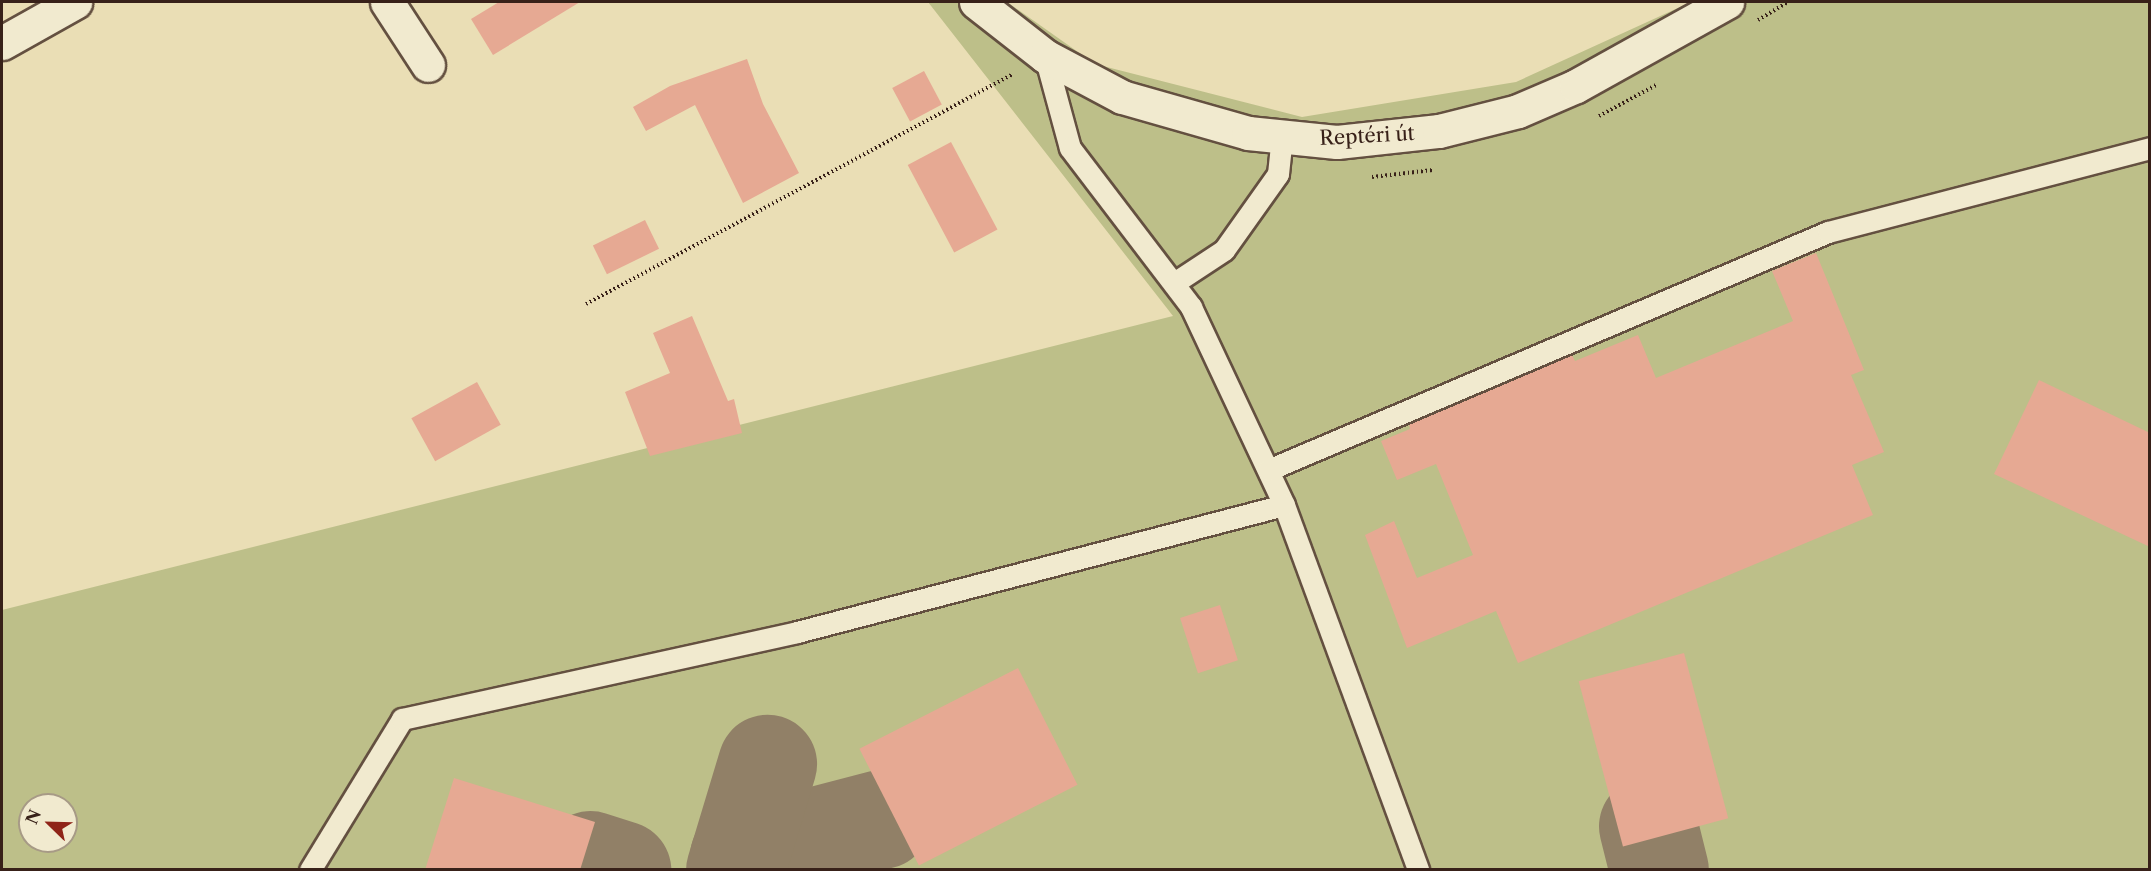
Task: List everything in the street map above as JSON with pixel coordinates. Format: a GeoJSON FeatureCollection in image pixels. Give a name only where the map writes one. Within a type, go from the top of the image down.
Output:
{"type":"FeatureCollection","features":[{"type":"Feature","properties":{"kind":"main road"},"geometry":{"type":"LineString","coordinates":[[2,43],[75,2]]}},
{"type":"Feature","properties":{"kind":"main road"},"geometry":{"type":"LineString","coordinates":[[387,2],[428,65]]}},
{"type":"Feature","properties":{"kind":"main road","name":"Reptéri út"},"geometry":{"type":"LineString","coordinates":[[976,2],[1045,56],[1122,97],[1248,133],[1282,137],[1375,139],[1439,131],[1518,111],[1576,86],[1727,2]]}},
{"type":"Feature","properties":{"kind":"lane"},"geometry":{"type":"LineString","coordinates":[[1045,56],[1056,112],[1070,148],[1191,307],[1268,470],[1284,505],[1418,870]]}},
{"type":"Feature","properties":{"kind":"lane"},"geometry":{"type":"LineString","coordinates":[[1174,284],[1224,250],[1278,174],[1282,137]]}},
{"type":"Feature","properties":{"kind":"lane"},"geometry":{"type":"LineString","coordinates":[[1268,470],[1828,232],[2150,148]]}},
{"type":"Feature","properties":{"kind":"lane"},"geometry":{"type":"LineString","coordinates":[[310,870],[402,719],[797,632],[1284,505]]}},
{"type":"Feature","properties":{"kind":"path"},"geometry":{"type":"LineString","coordinates":[[586,304],[1004,80]]}},
{"type":"Feature","properties":{"kind":"green space"},"geometry":{"type":"Polygon","coordinates":[[[928,2],[1007,2],[1095,64],[1302,117],[1516,82],[1691,2],[2149,2],[2149,869],[2,869],[2,610],[1173,316],[928,2]]]}},
{"type":"Feature","properties":{"kind":"building"},"geometry":{"type":"Polygon","coordinates":[[[499,2],[580,2],[493,55],[471,19],[499,2]]]}},
{"type":"Feature","properties":{"kind":"building"},"geometry":{"type":"Polygon","coordinates":[[[747,59],[763,104],[799,173],[743,203],[695,105],[646,131],[633,107],[670,86],[747,59]]]}},
{"type":"Feature","properties":{"kind":"building"},"geometry":{"type":"Polygon","coordinates":[[[924,71],[942,105],[910,121],[892,88],[924,71]]]}},
{"type":"Feature","properties":{"kind":"building"},"geometry":{"type":"Polygon","coordinates":[[[951,142],[997,229],[954,252],[908,165],[951,142]]]}},
{"type":"Feature","properties":{"kind":"building"},"geometry":{"type":"Polygon","coordinates":[[[645,220],[659,249],[607,274],[593,245],[645,220]]]}},
{"type":"Feature","properties":{"kind":"building"},"geometry":{"type":"Polygon","coordinates":[[[1816,253],[1864,370],[1851,375],[1884,452],[1852,465],[1873,515],[1518,663],[1496,611],[1407,648],[1365,535],[1394,521],[1417,578],[1473,555],[1436,464],[1397,480],[1381,441],[1410,429],[1409,424],[1572,355],[1575,361],[1638,335],[1656,378],[1793,321],[1772,271],[1816,253]]]}},
{"type":"Feature","properties":{"kind":"building"},"geometry":{"type":"Polygon","coordinates":[[[692,316],[728,401],[734,399],[742,433],[650,456],[625,392],[670,373],[653,333],[692,316]]]}},
{"type":"Feature","properties":{"kind":"building"},"geometry":{"type":"Polygon","coordinates":[[[2039,380],[2150,433],[2150,547],[1994,474],[2039,380]]]}},
{"type":"Feature","properties":{"kind":"building"},"geometry":{"type":"Polygon","coordinates":[[[477,382],[501,425],[435,461],[411,418],[477,382]]]}},
{"type":"Feature","properties":{"kind":"building"},"geometry":{"type":"Polygon","coordinates":[[[1220,605],[1238,660],[1198,673],[1180,618],[1220,605]]]}},
{"type":"Feature","properties":{"kind":"building"},"geometry":{"type":"Polygon","coordinates":[[[1684,653],[1728,818],[1623,846],[1579,681],[1684,653]]]}},
{"type":"Feature","properties":{"kind":"building"},"geometry":{"type":"Polygon","coordinates":[[[1018,668],[1077,785],[919,866],[859,749],[1018,668]]]}},
{"type":"Feature","properties":{"kind":"building"},"geometry":{"type":"Polygon","coordinates":[[[454,778],[595,822],[580,870],[425,870],[454,778]]]}},
{"type":"Feature","properties":{"kind":"taxiway"},"geometry":{"type":"LineString","coordinates":[[735,870],[767,764]]}},
{"type":"Feature","properties":{"kind":"taxiway"},"geometry":{"type":"LineString","coordinates":[[739,856],[881,819]]}},
{"type":"Feature","properties":{"kind":"taxiway"},"geometry":{"type":"LineString","coordinates":[[1648,826],[1659,870]]}},
{"type":"Feature","properties":{"kind":"taxiway"},"geometry":{"type":"LineString","coordinates":[[590,860],[621,870]]}}]}
